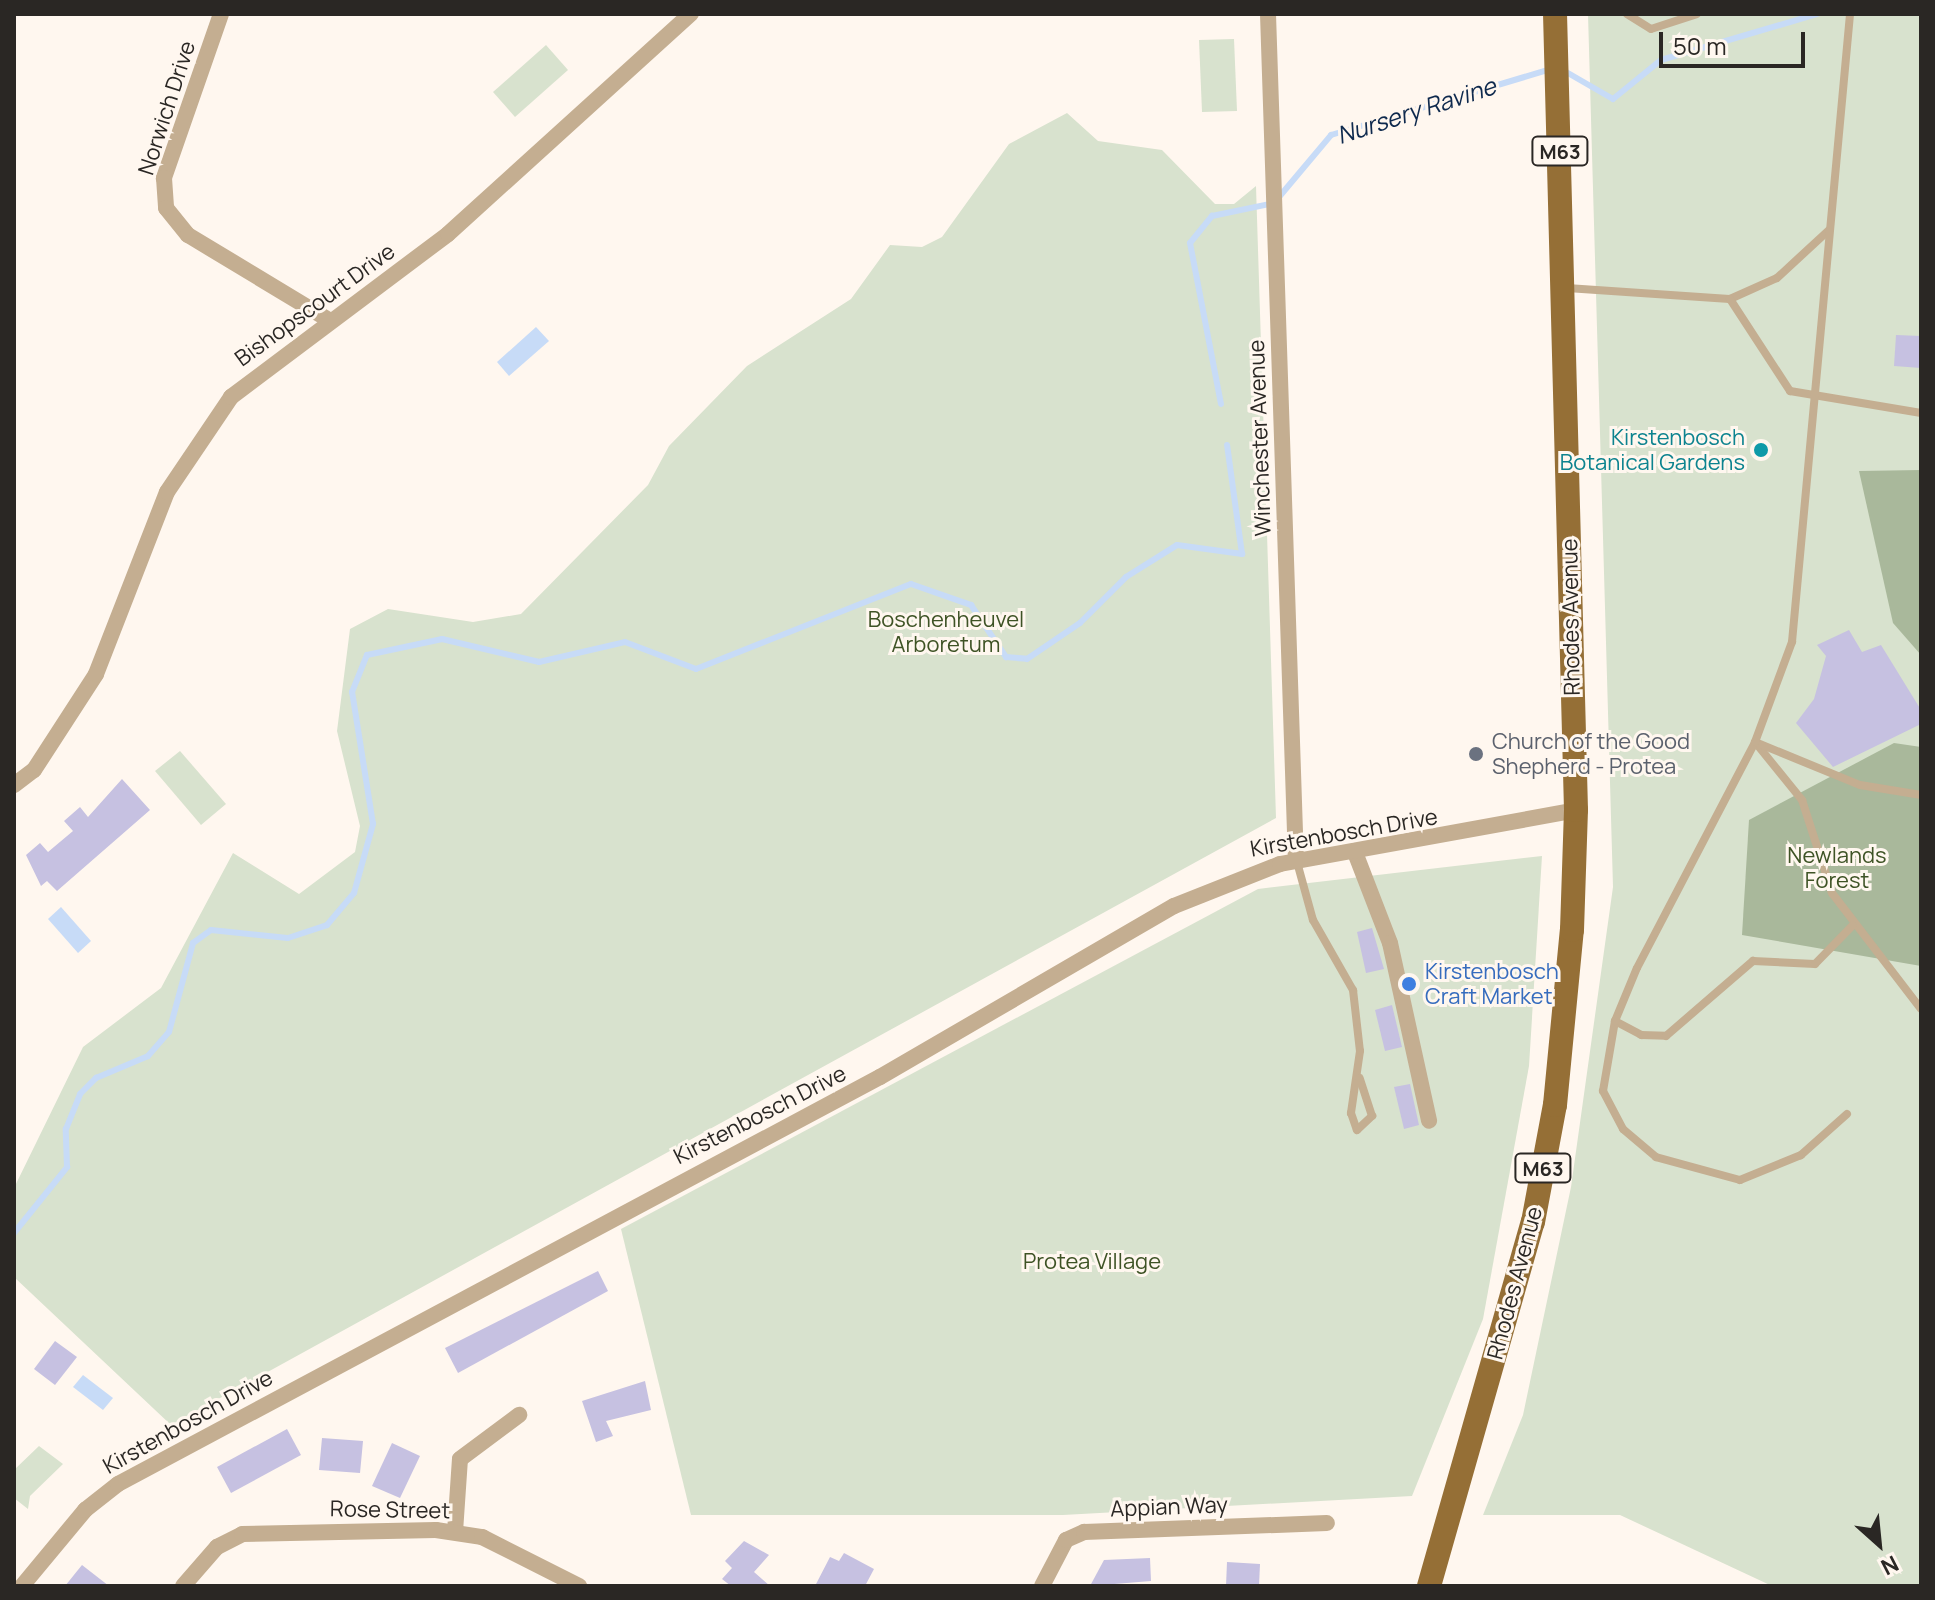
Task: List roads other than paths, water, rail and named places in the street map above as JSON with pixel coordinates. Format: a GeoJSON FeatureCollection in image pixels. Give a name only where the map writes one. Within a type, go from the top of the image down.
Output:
{"type":"FeatureCollection","features":[{"type":"Feature","properties":{"kind":"main road","name":"Rhodes Avenue"},"geometry":{"type":"LineString","coordinates":[[1429,1586],[1533,1222],[1555,1105],[1576,810],[1565,288],[1555,14]]}},
{"type":"Feature","properties":{"kind":"street","name":"Norwich Drive"},"geometry":{"type":"LineString","coordinates":[[221,14],[164,178],[166,208],[188,235],[329,320]]}},
{"type":"Feature","properties":{"kind":"street","name":"Bishopscourt Drive"},"geometry":{"type":"LineString","coordinates":[[14,785],[34,770],[96,674],[194,441],[272,359],[448,234],[691,14]]}},
{"type":"Feature","properties":{"kind":"street","name":"Winchester Avenue"},"geometry":{"type":"LineString","coordinates":[[1268,14],[1296,861]]}},
{"type":"Feature","properties":{"kind":"street","name":"Kirstenbosch Drive"},"geometry":{"type":"LineString","coordinates":[[22,1586],[85,1510],[168,1455],[880,1077],[1174,906],[1237,875],[1296,861],[1356,855],[1576,810]]}},
{"type":"Feature","properties":{"kind":"street"},"geometry":{"type":"LineString","coordinates":[[1356,855],[1390,943],[1429,1121]]}},
{"type":"Feature","properties":{"kind":"street"},"geometry":{"type":"LineString","coordinates":[[455,1532],[460,1459],[519,1415]]}},
{"type":"Feature","properties":{"kind":"street","name":"Appian Way"},"geometry":{"type":"LineString","coordinates":[[1042,1586],[1066,1540],[1084,1532],[1327,1523]]}},
{"type":"Feature","properties":{"kind":"street","name":"Rose Street"},"geometry":{"type":"LineString","coordinates":[[183,1586],[236,1536],[455,1532],[492,1541],[579,1586]]}},
{"type":"Feature","properties":{"kind":"lane"},"geometry":{"type":"LineString","coordinates":[[1627,14],[1639,28],[1669,24],[1697,14]]}},
{"type":"Feature","properties":{"kind":"lane"},"geometry":{"type":"LineString","coordinates":[[1669,14],[1669,24]]}},
{"type":"Feature","properties":{"kind":"lane"},"geometry":{"type":"LineString","coordinates":[[1847,1114],[1801,1155],[1758,1178],[1724,1177],[1656,1157],[1623,1129],[1603,1091],[1615,1021],[1755,742],[1792,642],[1850,14]]}},
{"type":"Feature","properties":{"kind":"lane"},"geometry":{"type":"LineString","coordinates":[[1565,288],[1730,299],[1777,278],[1830,230]]}},
{"type":"Feature","properties":{"kind":"lane"},"geometry":{"type":"LineString","coordinates":[[1730,299],[1747,316],[1778,380],[1815,399],[1921,413]]}},
{"type":"Feature","properties":{"kind":"lane"},"geometry":{"type":"LineString","coordinates":[[1755,742],[1860,785],[1921,795]]}},
{"type":"Feature","properties":{"kind":"lane"},"geometry":{"type":"LineString","coordinates":[[1755,742],[1802,800],[1832,893],[1853,925],[1921,1009]]}},
{"type":"Feature","properties":{"kind":"lane"},"geometry":{"type":"LineString","coordinates":[[1296,861],[1313,920],[1353,990],[1360,1078],[1372,1116],[1357,1130],[1351,1113],[1360,1078]]}},
{"type":"Feature","properties":{"kind":"lane"},"geometry":{"type":"LineString","coordinates":[[1615,1021],[1654,1039],[1666,1036],[1753,961],[1815,964],[1853,925]]}},
{"type":"Feature","properties":{"kind":"water"},"geometry":{"type":"Polygon","coordinates":[[[536,327],[549,341],[509,376],[497,362],[536,327]]]}},
{"type":"Feature","properties":{"kind":"water"},"geometry":{"type":"Polygon","coordinates":[[[61,907],[91,941],[78,953],[48,919],[61,907]]]}},
{"type":"Feature","properties":{"kind":"water"},"geometry":{"type":"Polygon","coordinates":[[[83,1375],[113,1398],[103,1410],[73,1387],[83,1375]]]}},
{"type":"Feature","properties":{"kind":"waterway","name":"Nursery Ravine"},"geometry":{"type":"LineString","coordinates":[[1561,69],[1613,99],[1661,60],[1817,14]]}},
{"type":"Feature","properties":{"kind":"waterway","name":"Nursery Ravine"},"geometry":{"type":"LineString","coordinates":[[1221,404],[1190,243],[1212,216],[1274,203],[1331,135],[1551,69]]}},
{"type":"Feature","properties":{"kind":"waterway"},"geometry":{"type":"LineString","coordinates":[[14,1233],[67,1167],[66,1129],[80,1094],[96,1078],[148,1056],[169,1032],[193,943],[211,930],[288,938],[327,925],[354,893],[373,824],[352,692],[367,655],[442,639],[539,662],[625,642],[696,669],[911,584],[971,605],[1006,657],[1027,659],[1080,623],[1126,577],[1177,545],[1242,554],[1227,445]]}},
{"type":"Feature","properties":{"kind":"place","name":"Kirstenbosch Botanical Gardens"},"geometry":{"type":"Point","coordinates":[1761,450]}},
{"type":"Feature","properties":{"kind":"place","name":"Church of the Good Shepherd - Protea"},"geometry":{"type":"Point","coordinates":[1476,754]}},
{"type":"Feature","properties":{"kind":"place","name":"Kirstenbosch Craft Market"},"geometry":{"type":"Point","coordinates":[1409,984]}},
{"type":"Feature","properties":{"kind":"park label","name":"Boschenheuvel Arboretum"},"geometry":{"type":"Point","coordinates":[946,632]}},
{"type":"Feature","properties":{"kind":"park label","name":"Newlands Forest"},"geometry":{"type":"Point","coordinates":[1837,868]}},
{"type":"Feature","properties":{"kind":"park label","name":"Protea Village"},"geometry":{"type":"Point","coordinates":[1092,1262]}}]}
